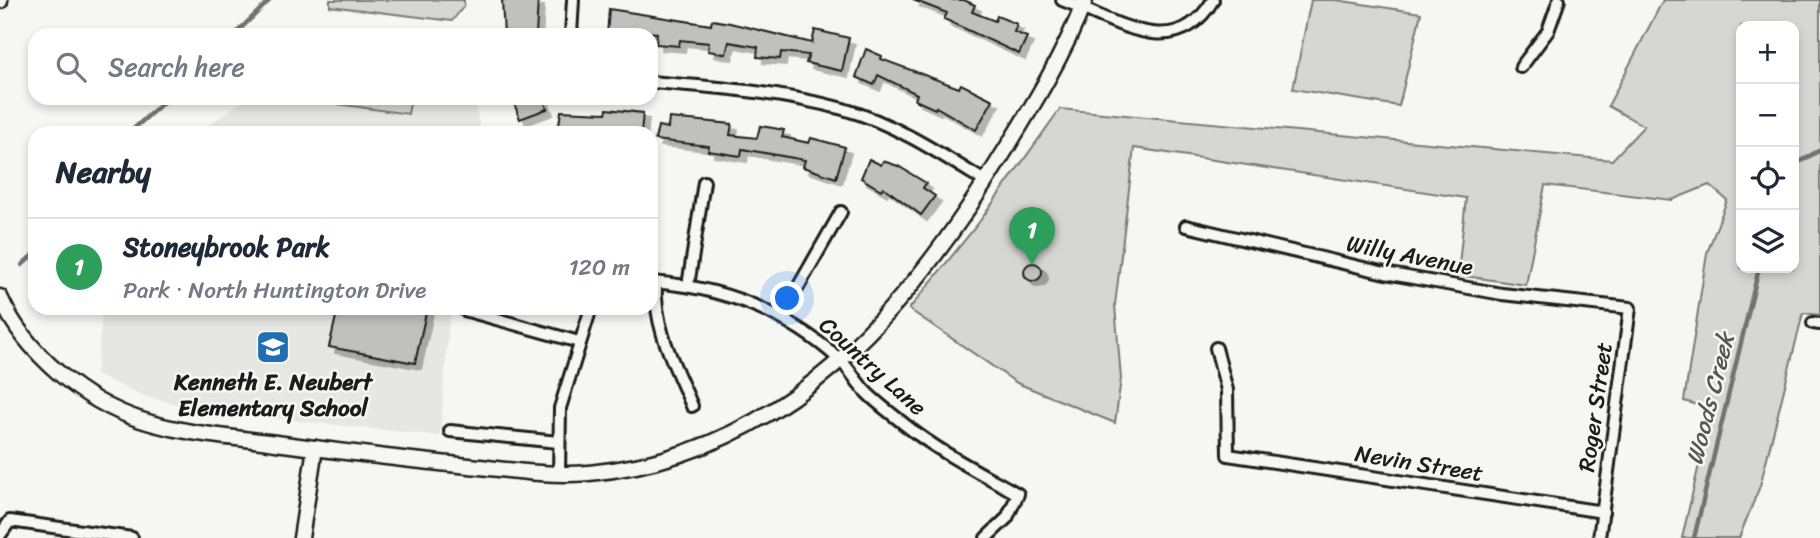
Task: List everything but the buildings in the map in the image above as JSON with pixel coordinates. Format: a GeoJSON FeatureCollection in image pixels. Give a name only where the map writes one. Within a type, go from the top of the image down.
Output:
{"type":"FeatureCollection","features":[{"type":"Feature","properties":{"kind":"street"},"geometry":{"type":"LineString","coordinates":[[571,28],[573,0]]}},
{"type":"Feature","properties":{"kind":"street"},"geometry":{"type":"LineString","coordinates":[[1062,0],[1083,4],[1142,33],[1163,34],[1180,31],[1199,20],[1213,0]]}},
{"type":"Feature","properties":{"kind":"street"},"geometry":{"type":"LineString","coordinates":[[1521,67],[1548,30],[1559,0]]}},
{"type":"Feature","properties":{"kind":"street"},"geometry":{"type":"LineString","coordinates":[[0,297],[16,325],[61,374],[91,396],[140,420],[315,449],[559,475],[668,459],[733,433],[802,393],[842,361],[958,227],[1052,70],[1083,4]]}},
{"type":"Feature","properties":{"kind":"street"},"geometry":{"type":"LineString","coordinates":[[658,83],[773,96],[844,109],[922,143],[986,182]]}},
{"type":"Feature","properties":{"kind":"street"},"geometry":{"type":"LineString","coordinates":[[688,286],[704,182]]}},
{"type":"Feature","properties":{"kind":"street"},"geometry":{"type":"LineString","coordinates":[[781,317],[841,212]]}},
{"type":"Feature","properties":{"kind":"street","name":"Willy Avenue"},"geometry":{"type":"LineString","coordinates":[[1186,226],[1398,275],[1503,294],[1630,308]]}},
{"type":"Feature","properties":{"kind":"street","name":"Country Lane"},"geometry":{"type":"LineString","coordinates":[[658,283],[733,296],[781,317],[842,361],[868,394],[914,432],[936,448],[1018,494],[1007,518],[986,538]]}},
{"type":"Feature","properties":{"kind":"street","name":"Roger Street"},"geometry":{"type":"LineString","coordinates":[[1599,538],[1630,308]]}},
{"type":"Feature","properties":{"kind":"street"},"geometry":{"type":"LineString","coordinates":[[482,315],[579,342]]}},
{"type":"Feature","properties":{"kind":"street"},"geometry":{"type":"LineString","coordinates":[[559,475],[560,408],[589,315]]}},
{"type":"Feature","properties":{"kind":"street"},"geometry":{"type":"LineString","coordinates":[[656,315],[692,406]]}},
{"type":"Feature","properties":{"kind":"street","name":"Nevin Street"},"geometry":{"type":"LineString","coordinates":[[1216,348],[1227,390],[1228,455],[1603,512]]}},
{"type":"Feature","properties":{"kind":"street"},"geometry":{"type":"LineString","coordinates":[[450,431],[558,442]]}},
{"type":"Feature","properties":{"kind":"street"},"geometry":{"type":"LineString","coordinates":[[301,538],[315,449]]}},
{"type":"Feature","properties":{"kind":"street"},"geometry":{"type":"LineString","coordinates":[[0,535],[10,521],[132,538]]}},
{"type":"Feature","properties":{"kind":"shaded area"},"geometry":{"type":"Polygon","coordinates":[[[330,0],[464,0],[464,6],[452,21],[330,6],[330,0]]]}},
{"type":"Feature","properties":{"kind":"shaded area"},"geometry":{"type":"Polygon","coordinates":[[[1311,0],[1336,0],[1421,13],[1399,106],[1293,89],[1311,0]]]}},
{"type":"Feature","properties":{"kind":"shaded area"},"geometry":{"type":"Polygon","coordinates":[[[1663,0],[1820,0],[1820,315],[1803,313],[1760,486],[1739,538],[1682,538],[1712,409],[1684,401],[1707,253],[1727,200],[1709,185],[1672,200],[1545,185],[1526,285],[1458,275],[1466,198],[1134,148],[1115,305],[1121,379],[1115,423],[1017,383],[909,309],[977,225],[1060,109],[1612,160],[1644,126],[1608,106],[1663,0]]]}},
{"type":"Feature","properties":{"kind":"shaded area"},"geometry":{"type":"Polygon","coordinates":[[[237,105],[475,105],[480,126],[207,126],[237,105]]]}},
{"type":"Feature","properties":{"kind":"shaded area"},"geometry":{"type":"Polygon","coordinates":[[[344,105],[410,105],[408,114],[344,105]]]}},
{"type":"Feature","properties":{"kind":"shaded area","name":"Kenneth E. Neubert Elementary School"},"geometry":{"type":"Polygon","coordinates":[[[102,315],[451,315],[440,436],[207,411],[147,397],[96,375],[102,315]]]}},
{"type":"Feature","properties":{"kind":"waterway"},"geometry":{"type":"LineString","coordinates":[[241,28],[270,0]]}},
{"type":"Feature","properties":{"kind":"waterway"},"geometry":{"type":"LineString","coordinates":[[137,126],[160,105]]}},
{"type":"Feature","properties":{"kind":"waterway","name":"Woods Creek"},"geometry":{"type":"LineString","coordinates":[[1799,162],[1820,150]]}},
{"type":"Feature","properties":{"kind":"waterway"},"geometry":{"type":"LineString","coordinates":[[22,265],[28,259]]}},
{"type":"Feature","properties":{"kind":"waterway","name":"Woods Creek"},"geometry":{"type":"LineString","coordinates":[[1694,538],[1758,273]]}},
{"type":"Feature","properties":{"kind":"place","name":"Stoneybrook Park"},"geometry":{"type":"Point","coordinates":[1032,265]}},
{"type":"Feature","properties":{"kind":"place","name":"Kenneth E. Neubert Elementary School"},"geometry":{"type":"Point","coordinates":[273,347]}}]}
